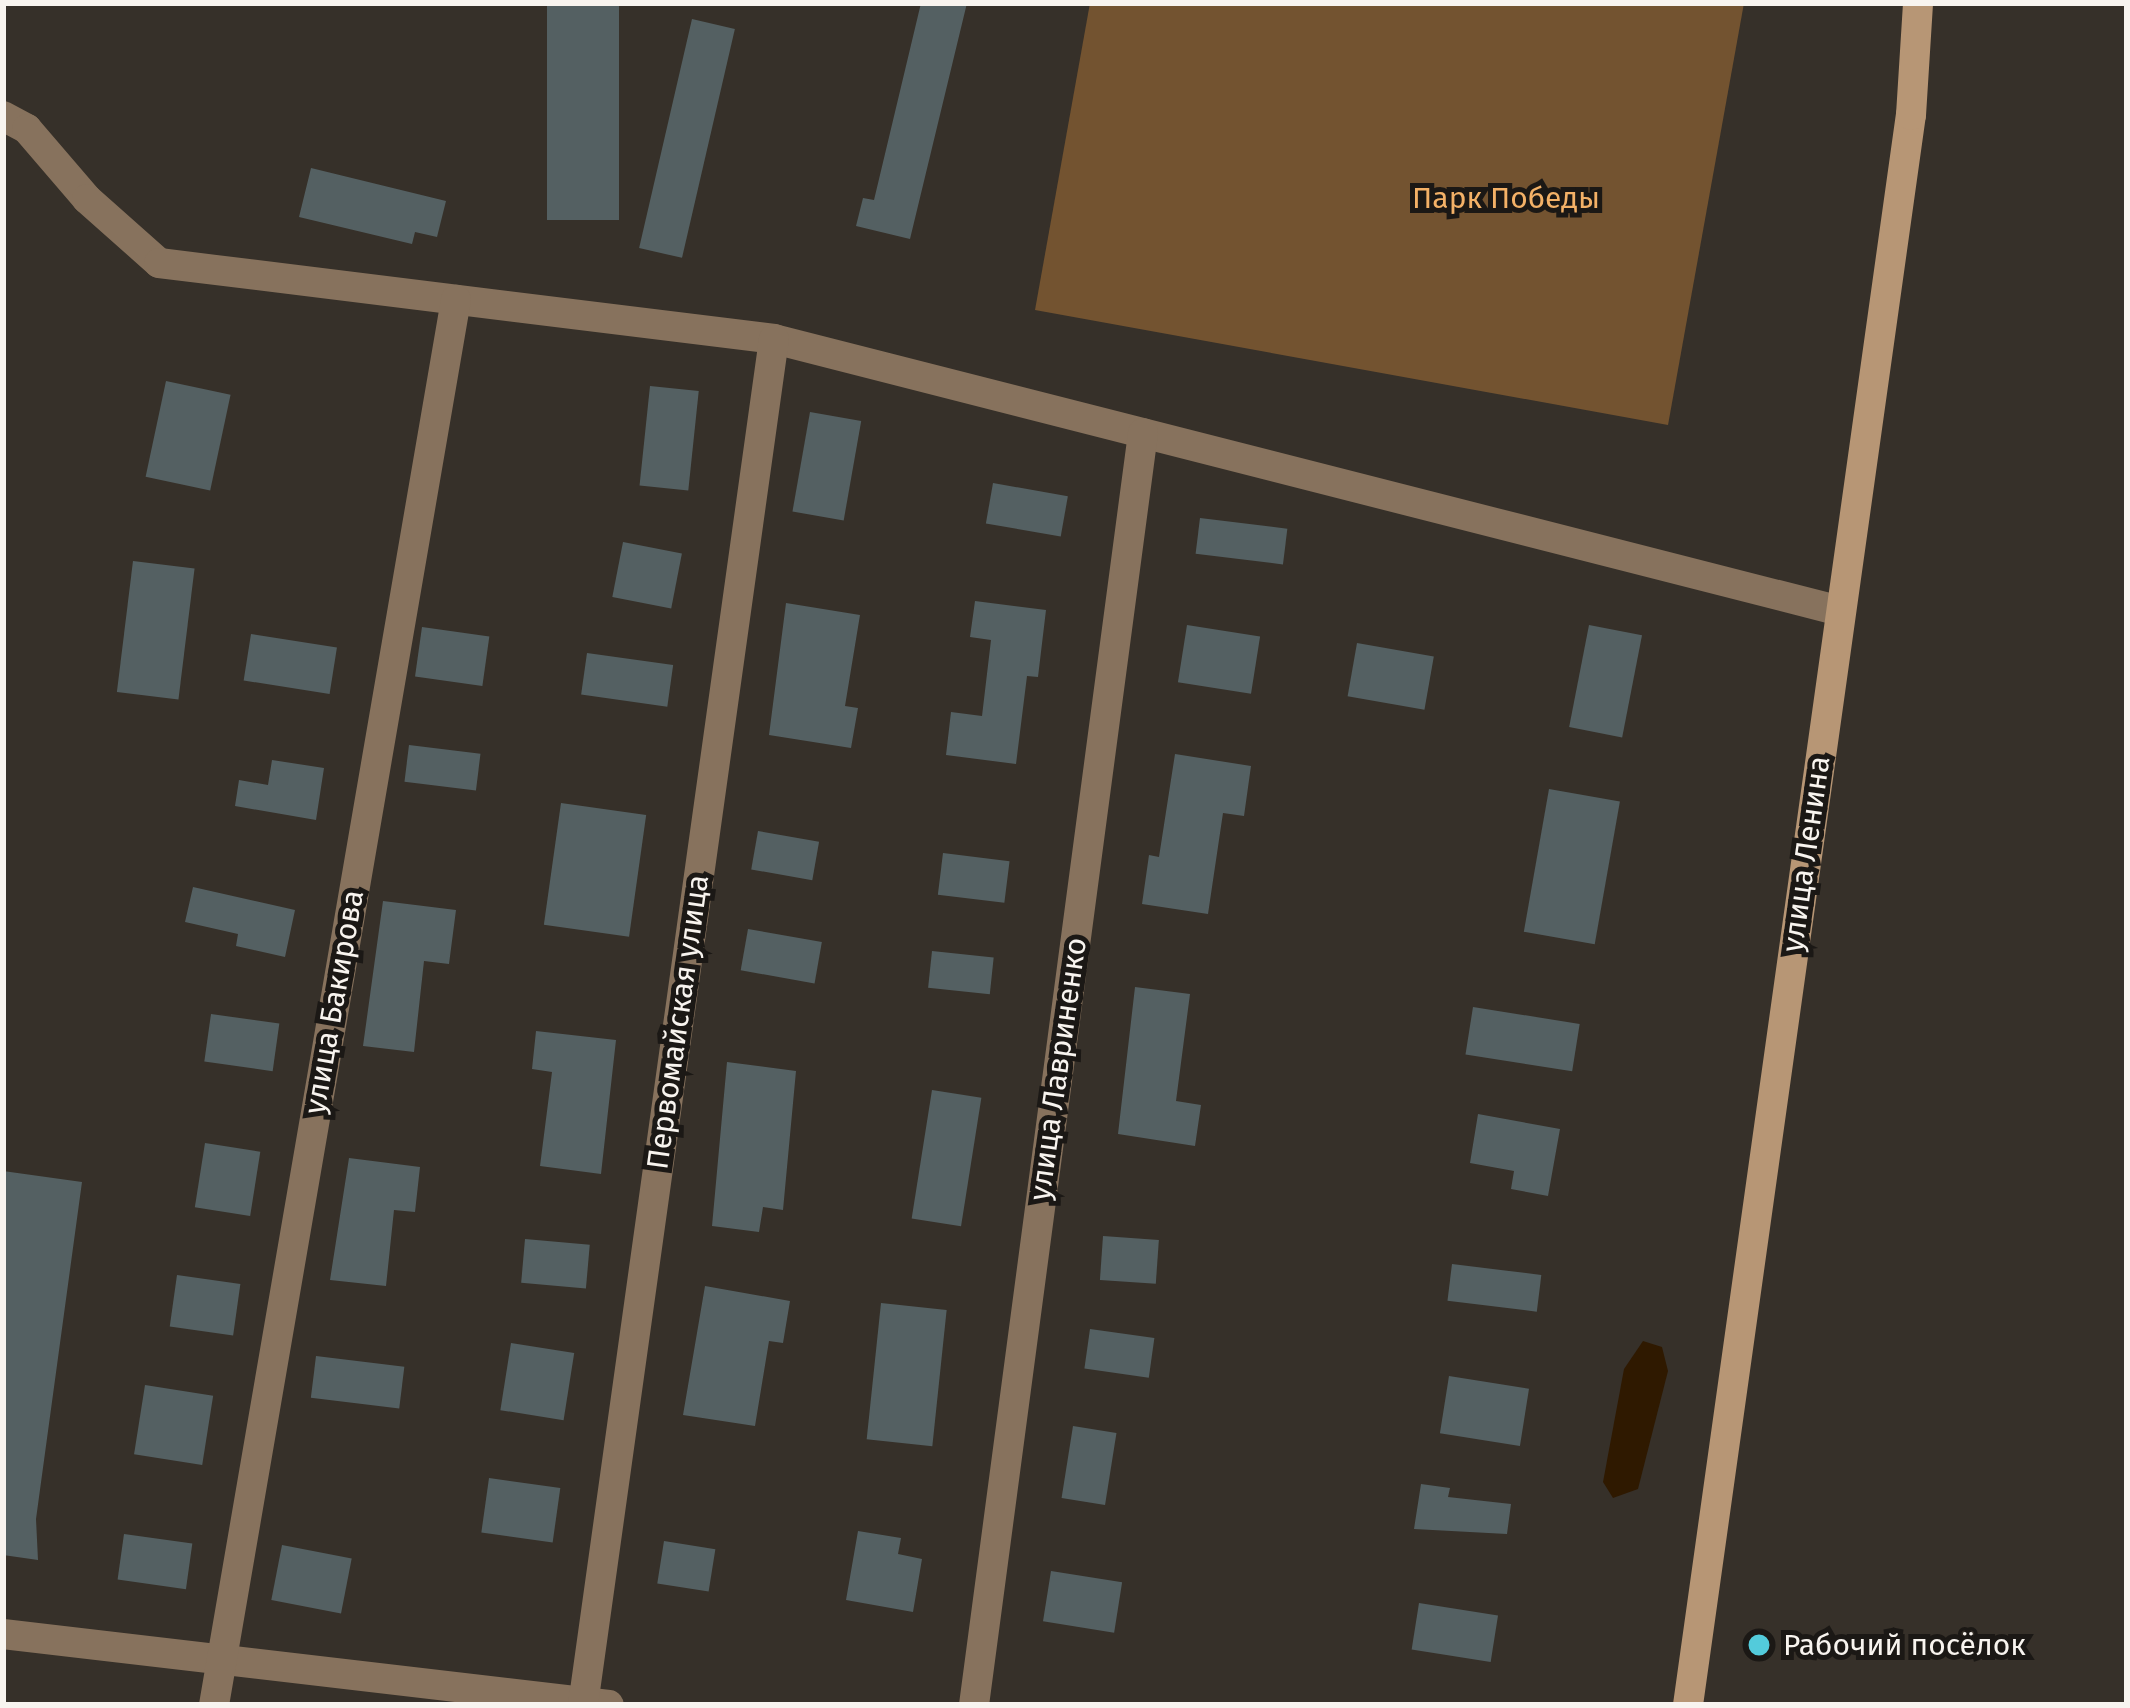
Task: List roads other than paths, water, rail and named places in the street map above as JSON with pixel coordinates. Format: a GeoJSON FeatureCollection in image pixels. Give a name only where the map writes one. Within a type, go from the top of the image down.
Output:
{"type":"FeatureCollection","features":[{"type":"Feature","properties":{"kind":"main road","name":"улица Ленина"},"geometry":{"type":"LineString","coordinates":[[1688,1705],[1911,116],[1918,3]]}},
{"type":"Feature","properties":{"kind":"street"},"geometry":{"type":"LineString","coordinates":[[3,116],[27,129],[87,199],[158,263],[774,339],[1840,611]]}},
{"type":"Feature","properties":{"kind":"street","name":"улица Бакирова"},"geometry":{"type":"LineString","coordinates":[[214,1705],[456,300]]}},
{"type":"Feature","properties":{"kind":"street","name":"Первомайская улица"},"geometry":{"type":"LineString","coordinates":[[592,1704],[774,339]]}},
{"type":"Feature","properties":{"kind":"street","name":"улица Лавриненко"},"geometry":{"type":"LineString","coordinates":[[974,1705],[1143,433]]}},
{"type":"Feature","properties":{"kind":"street"},"geometry":{"type":"LineString","coordinates":[[3,1634],[221,1654],[592,1704]]}},
{"type":"Feature","properties":{"kind":"place","name":"Рабочий посёлок"},"geometry":{"type":"Point","coordinates":[1759,1645]}},
{"type":"Feature","properties":{"kind":"park label","name":"Парк Победы"},"geometry":{"type":"Point","coordinates":[1506,198]}}]}
